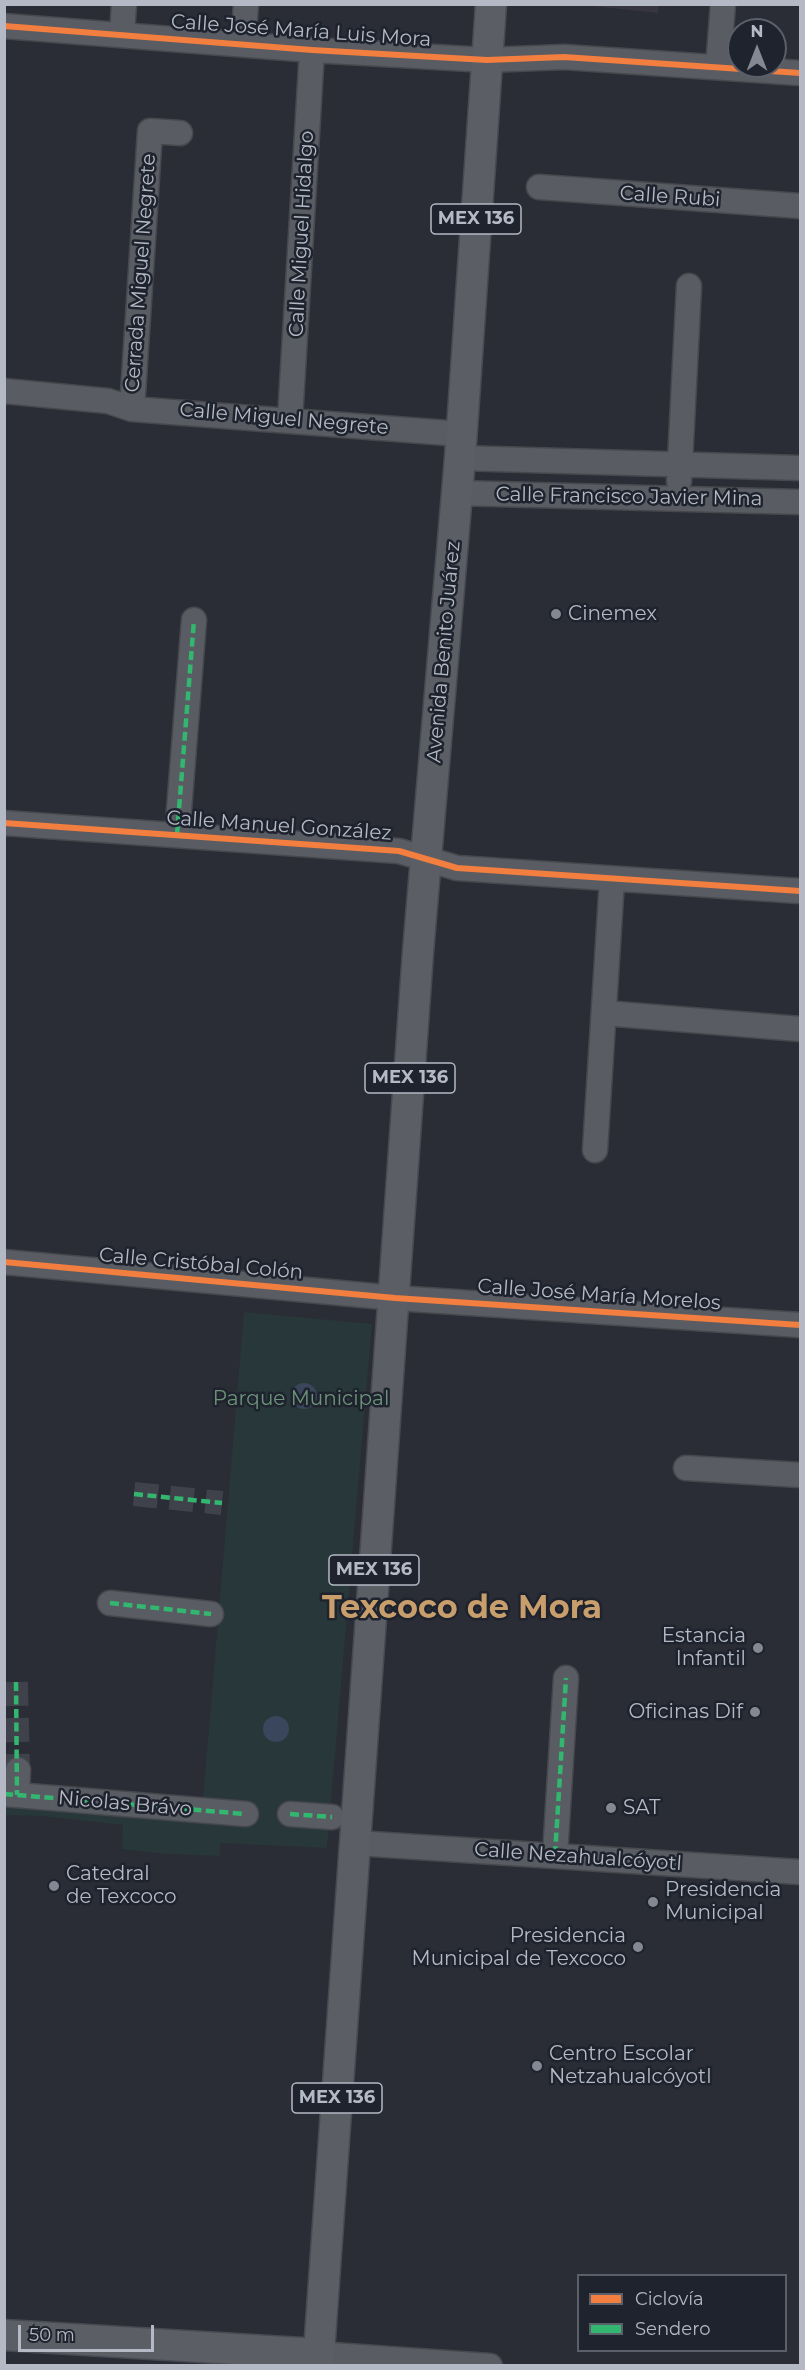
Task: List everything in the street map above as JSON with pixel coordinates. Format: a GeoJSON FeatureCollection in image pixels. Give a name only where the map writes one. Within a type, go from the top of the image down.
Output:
{"type":"FeatureCollection","features":[{"type":"Feature","properties":{"kind":"main road","name":"Avenida Benito Juárez"},"geometry":{"type":"LineString","coordinates":[[395,1298],[427,858],[457,493],[491,4]]}},
{"type":"Feature","properties":{"kind":"main road","name":"MEX 136"},"geometry":{"type":"LineString","coordinates":[[318,2360],[395,1298]]}},
{"type":"Feature","properties":{"kind":"main road"},"geometry":{"type":"LineString","coordinates":[[4,2335],[318,2360]]}},
{"type":"Feature","properties":{"kind":"street"},"geometry":{"type":"LineString","coordinates":[[122,35],[124,4]]}},
{"type":"Feature","properties":{"kind":"street"},"geometry":{"type":"LineString","coordinates":[[243,44],[246,4]]}},
{"type":"Feature","properties":{"kind":"street"},"geometry":{"type":"LineString","coordinates":[[718,68],[723,4]]}},
{"type":"Feature","properties":{"kind":"street","name":"Calle José María Luis Mora"},"geometry":{"type":"LineString","coordinates":[[4,26],[312,50],[488,60],[564,57],[801,73]]}},
{"type":"Feature","properties":{"kind":"street","name":"Calle Miguel Hidalgo"},"geometry":{"type":"LineString","coordinates":[[291,412],[312,50]]}},
{"type":"Feature","properties":{"kind":"street","name":"Cerrada Miguel Negrete"},"geometry":{"type":"LineString","coordinates":[[132,402],[150,131],[180,133]]}},
{"type":"Feature","properties":{"kind":"street","name":"Calle Rubi"},"geometry":{"type":"LineString","coordinates":[[539,187],[801,207]]}},
{"type":"Feature","properties":{"kind":"street"},"geometry":{"type":"LineString","coordinates":[[678,498],[688,286]]}},
{"type":"Feature","properties":{"kind":"street","name":"Calle Miguel Negrete"},"geometry":{"type":"LineString","coordinates":[[4,391],[108,401],[291,412],[461,438]]}},
{"type":"Feature","properties":{"kind":"street","name":"Calle Francisco Javier Mina"},"geometry":{"type":"LineString","coordinates":[[461,438],[530,460],[801,468]]}},
{"type":"Feature","properties":{"kind":"street"},"geometry":{"type":"LineString","coordinates":[[529,495],[530,460]]}},
{"type":"Feature","properties":{"kind":"street","name":"Calle Francisco Javier Mina"},"geometry":{"type":"LineString","coordinates":[[457,493],[801,502]]}},
{"type":"Feature","properties":{"kind":"street"},"geometry":{"type":"LineString","coordinates":[[177,835],[194,620]]}},
{"type":"Feature","properties":{"kind":"street","name":"Calle Manuel González"},"geometry":{"type":"LineString","coordinates":[[4,823],[399,851],[457,868],[801,891]]}},
{"type":"Feature","properties":{"kind":"street"},"geometry":{"type":"LineString","coordinates":[[595,1150],[612,880]]}},
{"type":"Feature","properties":{"kind":"street"},"geometry":{"type":"LineString","coordinates":[[604,1013],[801,1029]]}},
{"type":"Feature","properties":{"kind":"street","name":"Calle Cristóbal Colón"},"geometry":{"type":"LineString","coordinates":[[4,1262],[395,1298]]}},
{"type":"Feature","properties":{"kind":"street","name":"Calle José María Morelos"},"geometry":{"type":"LineString","coordinates":[[395,1298],[801,1325]]}},
{"type":"Feature","properties":{"kind":"street"},"geometry":{"type":"LineString","coordinates":[[686,1468],[801,1474]]}},
{"type":"Feature","properties":{"kind":"street"},"geometry":{"type":"LineString","coordinates":[[110,1603],[211,1614]]}},
{"type":"Feature","properties":{"kind":"street"},"geometry":{"type":"LineString","coordinates":[[555,1855],[566,1678]]}},
{"type":"Feature","properties":{"kind":"street"},"geometry":{"type":"LineString","coordinates":[[10,1795],[18,1770]]}},
{"type":"Feature","properties":{"kind":"street","name":"Nicolas Brávo"},"geometry":{"type":"LineString","coordinates":[[10,1795],[246,1814]]}},
{"type":"Feature","properties":{"kind":"street"},"geometry":{"type":"LineString","coordinates":[[290,1814],[332,1817]]}},
{"type":"Feature","properties":{"kind":"street","name":"Calle Nezahualcóyotl"},"geometry":{"type":"LineString","coordinates":[[356,1843],[801,1872]]}},
{"type":"Feature","properties":{"kind":"street"},"geometry":{"type":"LineString","coordinates":[[318,2360],[490,2366]]}},
{"type":"Feature","properties":{"kind":"shaded area"},"geometry":{"type":"Polygon","coordinates":[[[584,5],[659,5],[658,13],[584,5]]]}},
{"type":"Feature","properties":{"kind":"green space","name":"Parque Municipal"},"geometry":{"type":"Polygon","coordinates":[[[244,1312],[372,1324],[327,1848],[220,1843],[220,1856],[166,1854],[122,1849],[123,1825],[42,1816],[5,1815],[5,1804],[202,1811],[244,1312]]]}},
{"type":"Feature","properties":{"kind":"water"},"geometry":{"type":"Polygon","coordinates":[[[304,1383],[314,1386],[317,1396],[314,1406],[304,1409],[294,1406],[291,1396],[294,1386],[304,1383]]]}},
{"type":"Feature","properties":{"kind":"water"},"geometry":{"type":"Polygon","coordinates":[[[276,1716],[285,1720],[289,1729],[285,1738],[276,1742],[267,1738],[263,1729],[267,1720],[276,1716]]]}},
{"type":"Feature","properties":{"kind":"tunnel"},"geometry":{"type":"LineString","coordinates":[[134,1494],[222,1503]]}},
{"type":"Feature","properties":{"kind":"tunnel"},"geometry":{"type":"LineString","coordinates":[[16,1682],[18,1770]]}},
{"type":"Feature","properties":{"kind":"marked path"},"geometry":{"type":"LineString","coordinates":[[177,835],[194,620]]}},
{"type":"Feature","properties":{"kind":"marked path"},"geometry":{"type":"LineString","coordinates":[[134,1494],[222,1503]]}},
{"type":"Feature","properties":{"kind":"marked path"},"geometry":{"type":"LineString","coordinates":[[110,1603],[211,1614]]}},
{"type":"Feature","properties":{"kind":"marked path"},"geometry":{"type":"LineString","coordinates":[[555,1855],[566,1678]]}},
{"type":"Feature","properties":{"kind":"marked path"},"geometry":{"type":"LineString","coordinates":[[16,1682],[17,1795]]}},
{"type":"Feature","properties":{"kind":"marked path"},"geometry":{"type":"LineString","coordinates":[[4,1794],[246,1814]]}},
{"type":"Feature","properties":{"kind":"marked path"},"geometry":{"type":"LineString","coordinates":[[290,1814],[332,1817]]}},
{"type":"Feature","properties":{"kind":"cycle path"},"geometry":{"type":"LineString","coordinates":[[4,26],[312,50],[487,60],[564,57],[800,73]]}},
{"type":"Feature","properties":{"kind":"cycle path"},"geometry":{"type":"LineString","coordinates":[[4,823],[399,851],[457,868],[800,891]]}},
{"type":"Feature","properties":{"kind":"cycle path"},"geometry":{"type":"LineString","coordinates":[[4,1262],[395,1298],[800,1325]]}},
{"type":"Feature","properties":{"kind":"place","name":"Cinemex"},"geometry":{"type":"Point","coordinates":[556,614]}},
{"type":"Feature","properties":{"kind":"place","name":"Estancia Infantil"},"geometry":{"type":"Point","coordinates":[758,1648]}},
{"type":"Feature","properties":{"kind":"place","name":"Oficinas Dif"},"geometry":{"type":"Point","coordinates":[755,1712]}},
{"type":"Feature","properties":{"kind":"place","name":"SAT"},"geometry":{"type":"Point","coordinates":[611,1808]}},
{"type":"Feature","properties":{"kind":"place","name":"Catedral de Texcoco"},"geometry":{"type":"Point","coordinates":[54,1886]}},
{"type":"Feature","properties":{"kind":"place","name":"Presidencia Municipal"},"geometry":{"type":"Point","coordinates":[653,1902]}},
{"type":"Feature","properties":{"kind":"place","name":"Presidencia Municipal de Texcoco"},"geometry":{"type":"Point","coordinates":[638,1947]}},
{"type":"Feature","properties":{"kind":"place","name":"Centro Escolar Netzahualcóyotl"},"geometry":{"type":"Point","coordinates":[537,2066]}},
{"type":"Feature","properties":{"kind":"district","name":"Texcoco de Mora"},"geometry":{"type":"Point","coordinates":[462,1609]}}]}
